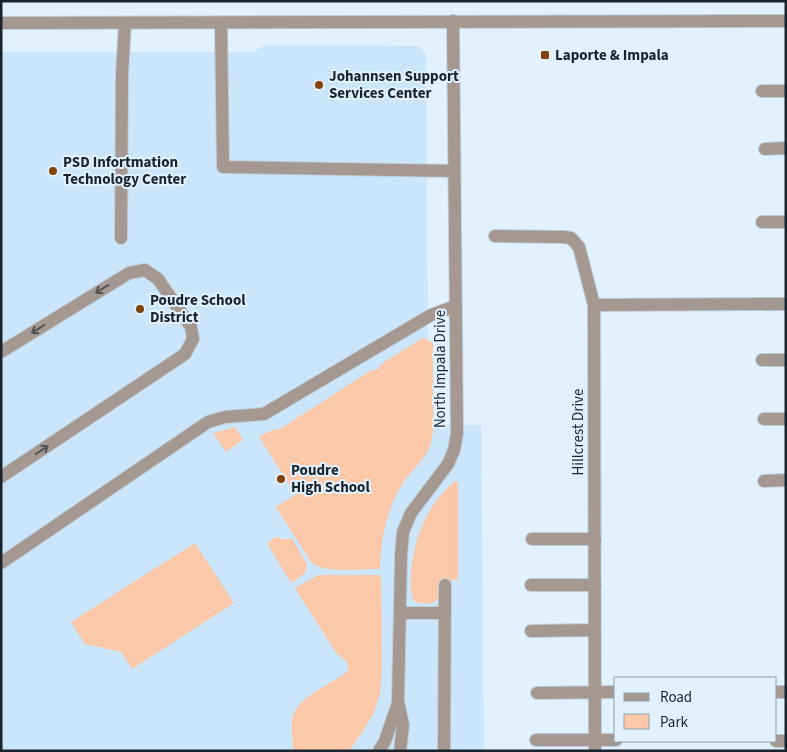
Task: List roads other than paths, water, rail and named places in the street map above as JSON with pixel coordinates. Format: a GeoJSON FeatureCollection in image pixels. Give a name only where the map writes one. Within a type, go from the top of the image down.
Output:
{"type":"FeatureCollection","features":[{"type":"Feature","properties":{"kind":"street","name":"North Impala Drive"},"geometry":{"type":"LineString","coordinates":[[400,751],[403,725],[398,701],[403,532],[411,513],[448,464],[454,450],[457,434],[453,21]]}},
{"type":"Feature","properties":{"kind":"street"},"geometry":{"type":"LineString","coordinates":[[1,23],[786,21]]}},
{"type":"Feature","properties":{"kind":"street"},"geometry":{"type":"LineString","coordinates":[[220,22],[223,167],[454,171]]}},
{"type":"Feature","properties":{"kind":"street"},"geometry":{"type":"LineString","coordinates":[[121,238],[122,75],[125,23]]}},
{"type":"Feature","properties":{"kind":"street"},"geometry":{"type":"LineString","coordinates":[[762,91],[786,91]]}},
{"type":"Feature","properties":{"kind":"street"},"geometry":{"type":"LineString","coordinates":[[765,149],[786,148]]}},
{"type":"Feature","properties":{"kind":"street"},"geometry":{"type":"LineString","coordinates":[[762,222],[786,222]]}},
{"type":"Feature","properties":{"kind":"street","name":"Hillcrest Drive"},"geometry":{"type":"LineString","coordinates":[[495,236],[563,236],[570,238],[579,247],[594,305],[595,746]]}},
{"type":"Feature","properties":{"kind":"street"},"geometry":{"type":"LineString","coordinates":[[1,352],[129,273],[145,270],[158,279],[191,327],[193,339],[185,354],[1,477]]}},
{"type":"Feature","properties":{"kind":"street"},"geometry":{"type":"LineString","coordinates":[[594,305],[786,304]]}},
{"type":"Feature","properties":{"kind":"street"},"geometry":{"type":"LineString","coordinates":[[1,563],[208,422],[225,417],[264,414],[432,315],[456,306]]}},
{"type":"Feature","properties":{"kind":"street"},"geometry":{"type":"LineString","coordinates":[[762,360],[786,360]]}},
{"type":"Feature","properties":{"kind":"street"},"geometry":{"type":"LineString","coordinates":[[764,419],[786,419]]}},
{"type":"Feature","properties":{"kind":"street"},"geometry":{"type":"LineString","coordinates":[[764,481],[786,480]]}},
{"type":"Feature","properties":{"kind":"street"},"geometry":{"type":"LineString","coordinates":[[532,539],[595,539]]}},
{"type":"Feature","properties":{"kind":"street"},"geometry":{"type":"LineString","coordinates":[[444,751],[445,585]]}},
{"type":"Feature","properties":{"kind":"street"},"geometry":{"type":"LineString","coordinates":[[531,585],[595,585]]}},
{"type":"Feature","properties":{"kind":"street"},"geometry":{"type":"LineString","coordinates":[[401,613],[445,613]]}},
{"type":"Feature","properties":{"kind":"street"},"geometry":{"type":"LineString","coordinates":[[531,631],[595,630]]}},
{"type":"Feature","properties":{"kind":"street"},"geometry":{"type":"LineString","coordinates":[[537,693],[614,692]]}},
{"type":"Feature","properties":{"kind":"street","name":"North Impala Drive"},"geometry":{"type":"LineString","coordinates":[[378,751],[385,741],[398,701]]}},
{"type":"Feature","properties":{"kind":"street"},"geometry":{"type":"LineString","coordinates":[[536,740],[595,746],[614,741]]}},
{"type":"Feature","properties":{"kind":"place","name":"Laporte & Impala"},"geometry":{"type":"Point","coordinates":[545,55]}},
{"type":"Feature","properties":{"kind":"place","name":"Johannsen Support Services Center"},"geometry":{"type":"Point","coordinates":[319,85]}},
{"type":"Feature","properties":{"kind":"place","name":"PSD Infortmation Technology Center"},"geometry":{"type":"Point","coordinates":[53,171]}},
{"type":"Feature","properties":{"kind":"place","name":"Poudre School District"},"geometry":{"type":"Point","coordinates":[140,309]}},
{"type":"Feature","properties":{"kind":"place","name":"Poudre High School"},"geometry":{"type":"Point","coordinates":[281,479]}}]}
